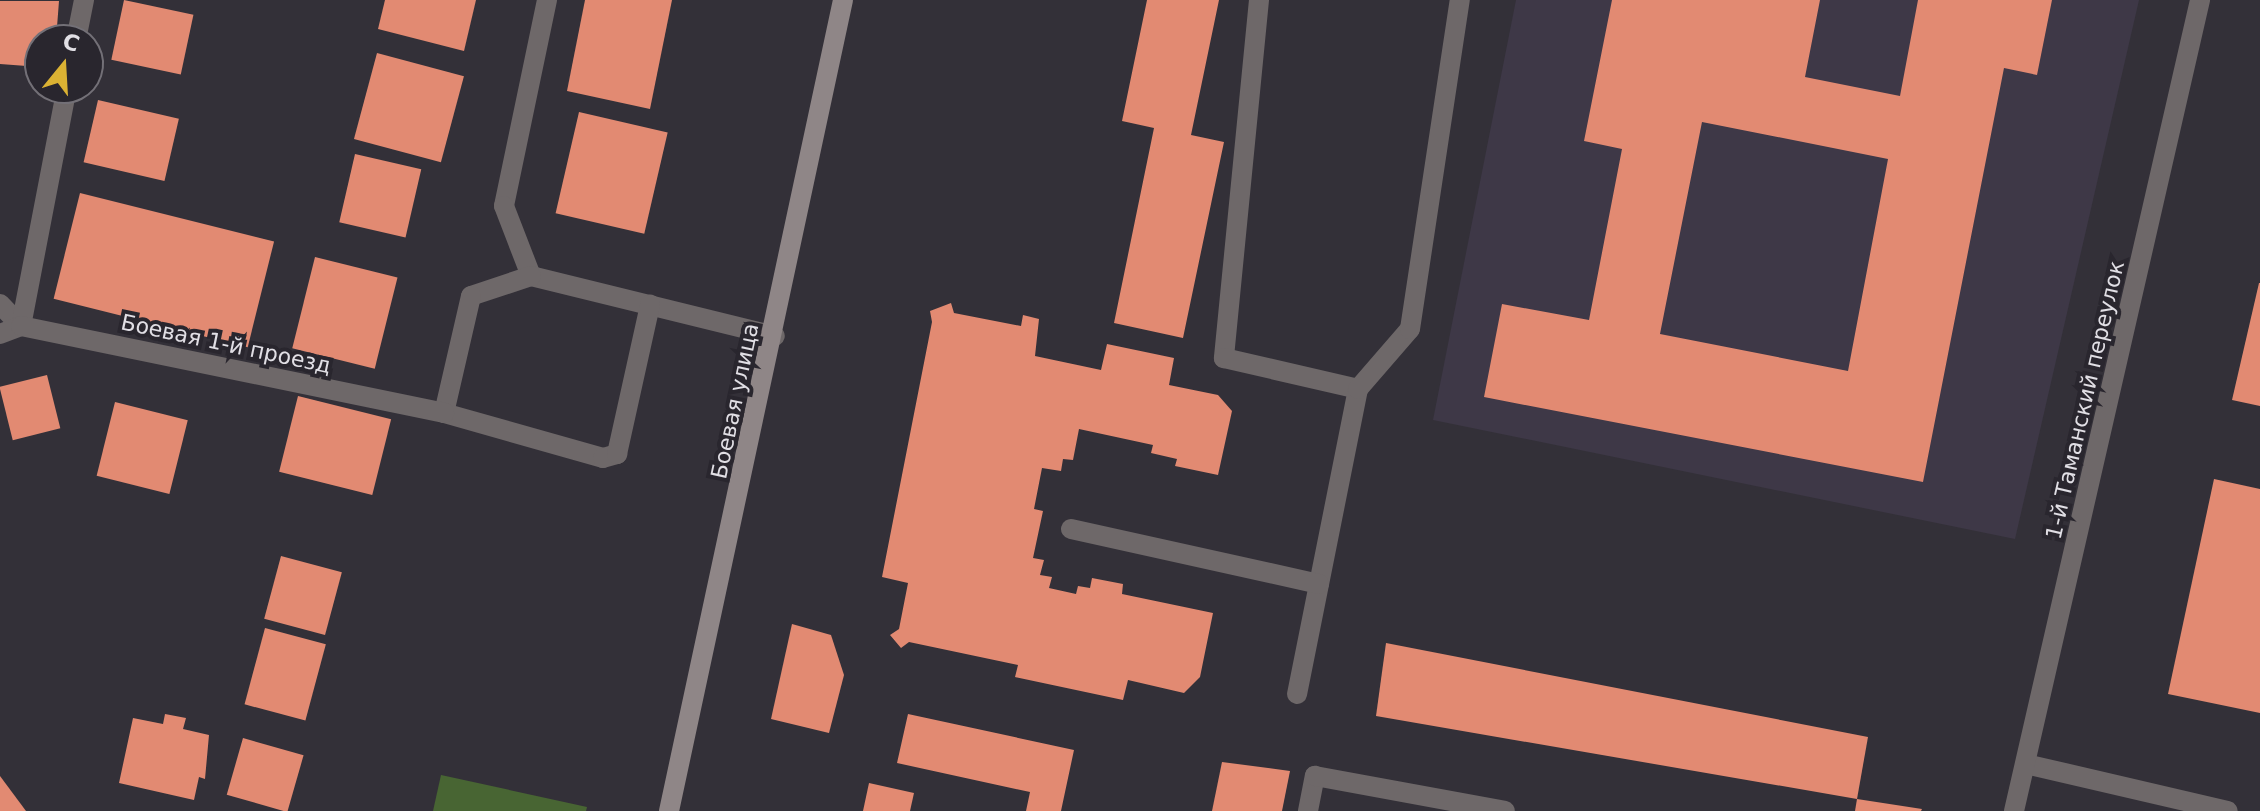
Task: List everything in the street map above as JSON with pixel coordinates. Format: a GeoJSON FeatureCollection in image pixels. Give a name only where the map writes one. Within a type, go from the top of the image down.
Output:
{"type":"FeatureCollection","features":[{"type":"Feature","properties":{"kind":"main road","name":"Боевая улица"},"geometry":{"type":"LineString","coordinates":[[669,811],[775,336],[843,0]]}},
{"type":"Feature","properties":{"kind":"street"},"geometry":{"type":"LineString","coordinates":[[79,24],[84,0]]}},
{"type":"Feature","properties":{"kind":"street"},"geometry":{"type":"LineString","coordinates":[[531,276],[504,206],[547,0]]}},
{"type":"Feature","properties":{"kind":"street"},"geometry":{"type":"LineString","coordinates":[[1259,0],[1224,358],[1358,389]]}},
{"type":"Feature","properties":{"kind":"street"},"geometry":{"type":"LineString","coordinates":[[1297,694],[1358,389],[1410,329],[1460,0]]}},
{"type":"Feature","properties":{"kind":"street","name":"1-й Таманский переулок"},"geometry":{"type":"LineString","coordinates":[[2014,811],[2200,0]]}},
{"type":"Feature","properties":{"kind":"street"},"geometry":{"type":"LineString","coordinates":[[21,326],[64,104]]}},
{"type":"Feature","properties":{"kind":"street"},"geometry":{"type":"LineString","coordinates":[[444,413],[471,296],[531,276],[775,336]]}},
{"type":"Feature","properties":{"kind":"street"},"geometry":{"type":"LineString","coordinates":[[0,304],[21,326]]}},
{"type":"Feature","properties":{"kind":"street","name":"Боевая 1-й проезд"},"geometry":{"type":"LineString","coordinates":[[21,326],[444,413],[603,458],[617,454],[650,305]]}},
{"type":"Feature","properties":{"kind":"street"},"geometry":{"type":"LineString","coordinates":[[0,334],[21,326]]}},
{"type":"Feature","properties":{"kind":"street"},"geometry":{"type":"LineString","coordinates":[[1071,529],[1319,584]]}},
{"type":"Feature","properties":{"kind":"street"},"geometry":{"type":"LineString","coordinates":[[2026,764],[2228,811]]}},
{"type":"Feature","properties":{"kind":"street"},"geometry":{"type":"LineString","coordinates":[[1308,811],[1315,776],[1505,811]]}},
{"type":"Feature","properties":{"kind":"shaded area"},"geometry":{"type":"Polygon","coordinates":[[[1516,0],[2139,0],[2015,539],[1433,420],[1516,0]]]}},
{"type":"Feature","properties":{"kind":"green space"},"geometry":{"type":"Polygon","coordinates":[[[441,775],[587,807],[586,811],[433,811],[441,775]]]}},
{"type":"Feature","properties":{"kind":"building"},"geometry":{"type":"Polygon","coordinates":[[[124,0],[193,15],[181,74],[111,60],[124,0]]]}},
{"type":"Feature","properties":{"kind":"building"},"geometry":{"type":"Polygon","coordinates":[[[385,0],[476,0],[464,51],[378,29],[385,0]]]}},
{"type":"Feature","properties":{"kind":"building"},"geometry":{"type":"Polygon","coordinates":[[[585,0],[672,0],[650,109],[567,91],[585,0]]]}},
{"type":"Feature","properties":{"kind":"building"},"geometry":{"type":"Polygon","coordinates":[[[1147,0],[1219,0],[1191,135],[1224,142],[1183,338],[1114,323],[1154,128],[1122,121],[1147,0]]]}},
{"type":"Feature","properties":{"kind":"building"},"geometry":{"type":"Polygon","coordinates":[[[1612,0],[1820,0],[1805,77],[1900,96],[1918,0],[2052,0],[2037,75],[2004,68],[1923,482],[1484,397],[1502,304],[1589,320],[1622,149],[1584,141],[1612,0]],[[1702,122],[1660,334],[1848,371],[1888,159],[1702,122]]]}},
{"type":"Feature","properties":{"kind":"building"},"geometry":{"type":"Polygon","coordinates":[[[0,1],[59,1],[57,24],[24,24],[24,66],[0,64],[0,1]]]}},
{"type":"Feature","properties":{"kind":"building"},"geometry":{"type":"Polygon","coordinates":[[[377,53],[464,76],[441,162],[354,139],[377,53]]]}},
{"type":"Feature","properties":{"kind":"building"},"geometry":{"type":"Polygon","coordinates":[[[104,101],[179,119],[164,181],[84,162],[97,104],[104,104],[104,101]]]}},
{"type":"Feature","properties":{"kind":"building"},"geometry":{"type":"Polygon","coordinates":[[[579,112],[668,132],[644,234],[556,213],[579,112]]]}},
{"type":"Feature","properties":{"kind":"building"},"geometry":{"type":"Polygon","coordinates":[[[355,154],[421,169],[406,238],[339,222],[355,154]]]}},
{"type":"Feature","properties":{"kind":"building"},"geometry":{"type":"Polygon","coordinates":[[[80,193],[274,241],[248,347],[54,299],[80,193]]]}},
{"type":"Feature","properties":{"kind":"building"},"geometry":{"type":"Polygon","coordinates":[[[315,257],[397,278],[375,369],[292,348],[315,257]]]}},
{"type":"Feature","properties":{"kind":"building"},"geometry":{"type":"Polygon","coordinates":[[[2260,283],[2260,406],[2232,400],[2260,283]]]}},
{"type":"Feature","properties":{"kind":"building"},"geometry":{"type":"Polygon","coordinates":[[[951,303],[954,313],[1021,326],[1023,315],[1039,319],[1035,356],[1101,370],[1107,344],[1174,358],[1169,385],[1218,395],[1232,411],[1218,475],[1175,466],[1177,459],[1151,453],[1153,445],[1079,429],[1073,460],[1063,459],[1061,471],[1042,468],[1034,509],[1043,511],[1033,558],[1044,560],[1040,575],[1052,577],[1049,588],[1076,594],[1078,586],[1090,588],[1092,578],[1123,584],[1122,594],[1213,613],[1200,677],[1184,693],[1128,680],[1123,700],[1015,677],[1018,665],[909,642],[901,648],[890,635],[899,629],[908,583],[882,577],[932,322],[930,311],[951,303]]]}},
{"type":"Feature","properties":{"kind":"building"},"geometry":{"type":"Polygon","coordinates":[[[47,375],[60,428],[13,440],[0,387],[47,375]]]}},
{"type":"Feature","properties":{"kind":"building"},"geometry":{"type":"Polygon","coordinates":[[[298,396],[391,419],[372,495],[279,472],[298,396]]]}},
{"type":"Feature","properties":{"kind":"building"},"geometry":{"type":"Polygon","coordinates":[[[115,402],[188,420],[169,494],[97,476],[115,402]]]}},
{"type":"Feature","properties":{"kind":"building"},"geometry":{"type":"Polygon","coordinates":[[[2214,479],[2260,489],[2260,713],[2168,694],[2214,479]]]}},
{"type":"Feature","properties":{"kind":"building"},"geometry":{"type":"Polygon","coordinates":[[[281,556],[342,572],[325,635],[264,619],[281,556]]]}},
{"type":"Feature","properties":{"kind":"building"},"geometry":{"type":"Polygon","coordinates":[[[792,624],[831,635],[844,675],[829,733],[771,719],[792,624]]]}},
{"type":"Feature","properties":{"kind":"building"},"geometry":{"type":"Polygon","coordinates":[[[265,628],[326,644],[305,721],[245,704],[265,628]]]}},
{"type":"Feature","properties":{"kind":"building"},"geometry":{"type":"Polygon","coordinates":[[[1386,643],[1868,737],[1857,799],[1376,716],[1386,643]]]}},
{"type":"Feature","properties":{"kind":"building"},"geometry":{"type":"Polygon","coordinates":[[[165,714],[186,718],[183,729],[209,735],[205,779],[199,777],[194,800],[119,783],[133,718],[163,724],[165,714]]]}},
{"type":"Feature","properties":{"kind":"building"},"geometry":{"type":"Polygon","coordinates":[[[908,714],[1074,750],[1061,811],[1026,811],[1030,792],[897,763],[908,714]]]}},
{"type":"Feature","properties":{"kind":"building"},"geometry":{"type":"Polygon","coordinates":[[[243,738],[304,755],[288,811],[227,795],[243,738]]]}},
{"type":"Feature","properties":{"kind":"building"},"geometry":{"type":"Polygon","coordinates":[[[1222,762],[1290,771],[1282,811],[1212,811],[1222,762]]]}},
{"type":"Feature","properties":{"kind":"building"},"geometry":{"type":"Polygon","coordinates":[[[0,776],[26,811],[0,811],[0,776]]]}},
{"type":"Feature","properties":{"kind":"building"},"geometry":{"type":"Polygon","coordinates":[[[869,783],[914,793],[910,811],[863,811],[869,783]]]}},
{"type":"Feature","properties":{"kind":"building"},"geometry":{"type":"Polygon","coordinates":[[[1857,799],[1922,809],[1855,811],[1857,799]]]}}]}
